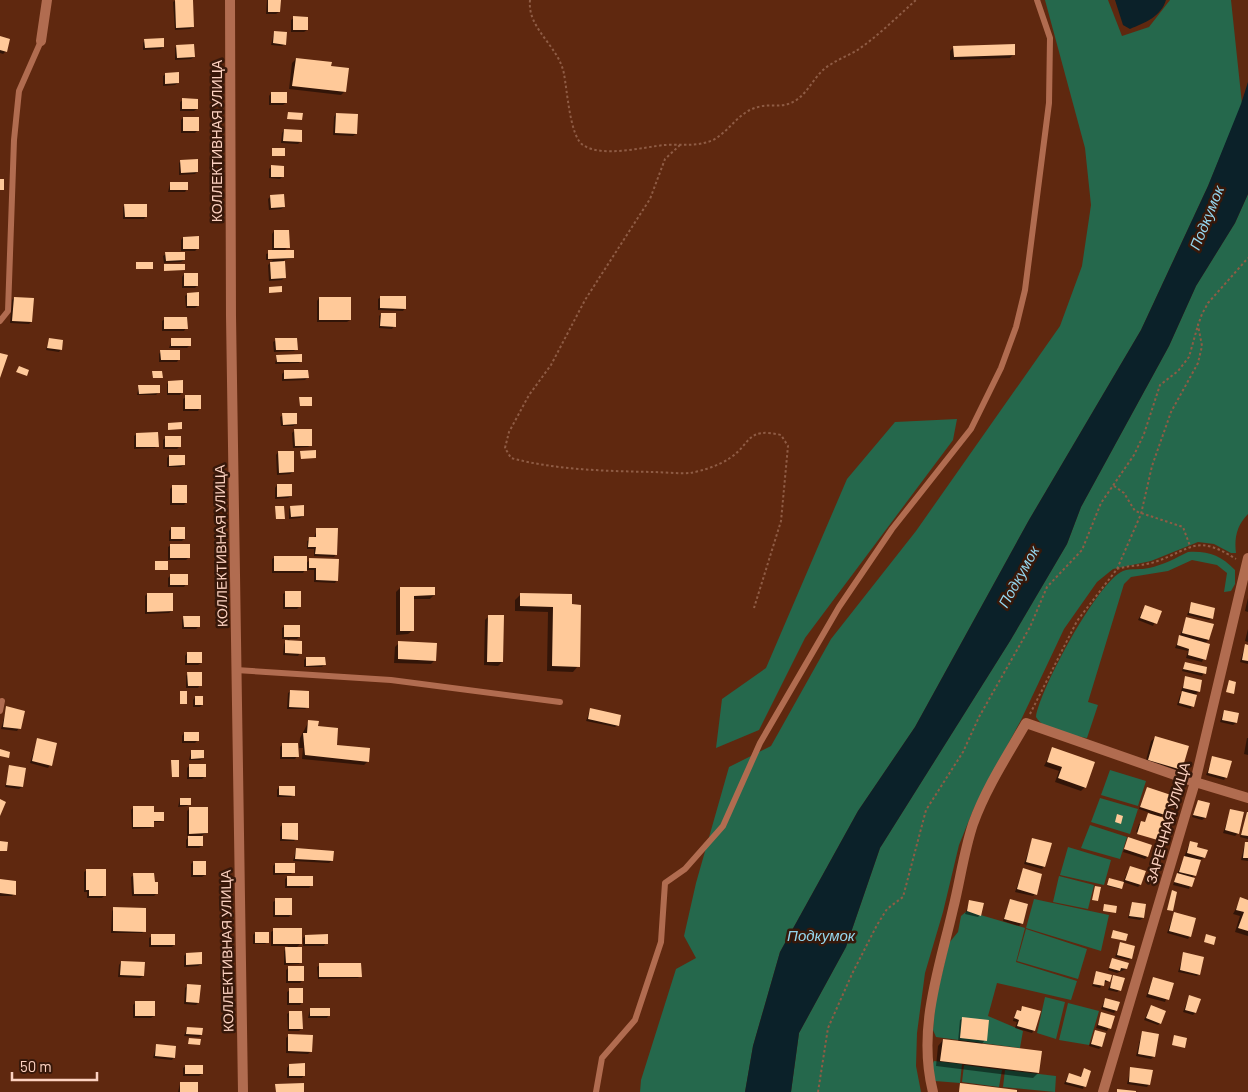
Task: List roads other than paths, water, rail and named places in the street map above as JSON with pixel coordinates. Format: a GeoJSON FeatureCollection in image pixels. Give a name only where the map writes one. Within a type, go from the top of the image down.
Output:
{"type":"FeatureCollection","features":[{"type":"Feature","properties":{"kind":"street"},"geometry":{"type":"LineString","coordinates":[[41,41],[47,0]]}},
{"type":"Feature","properties":{"kind":"street","name":"КОЛЛЕКТИВНАЯ УЛИЦА"},"geometry":{"type":"LineString","coordinates":[[230,0],[236,670],[243,1092]]}},
{"type":"Feature","properties":{"kind":"street","name":"ЗАРЕЧНАЯ УЛИЦА"},"geometry":{"type":"LineString","coordinates":[[1103,1092],[1195,782],[1247,561]]}},
{"type":"Feature","properties":{"kind":"street"},"geometry":{"type":"LineString","coordinates":[[934,1092],[929,1064],[928,1029],[929,1006],[936,973],[973,825],[991,784],[1026,723],[1195,782],[1248,798]]}},
{"type":"Feature","properties":{"kind":"lane"},"geometry":{"type":"LineString","coordinates":[[596,1092],[602,1058],[635,1020],[661,942],[665,883],[685,869],[723,826],[760,743],[839,608],[892,529],[971,429],[1001,368],[1016,327],[1025,290],[1049,103],[1050,38],[1037,0]]}},
{"type":"Feature","properties":{"kind":"lane"},"geometry":{"type":"LineString","coordinates":[[0,320],[8,311],[14,140],[18,91],[41,41]]}},
{"type":"Feature","properties":{"kind":"lane"},"geometry":{"type":"LineString","coordinates":[[236,670],[391,680],[560,702]]}},
{"type":"Feature","properties":{"kind":"lane"},"geometry":{"type":"LineString","coordinates":[[0,711],[2,701]]}},
{"type":"Feature","properties":{"kind":"water"},"geometry":{"type":"Polygon","coordinates":[[[1115,0],[1166,0],[1164,6],[1156,15],[1130,29],[1123,25],[1115,0]]]}},
{"type":"Feature","properties":{"kind":"water","name":"Подкумок"},"geometry":{"type":"Polygon","coordinates":[[[1248,82],[1248,194],[1235,223],[1196,286],[1169,346],[1081,507],[1067,544],[1010,641],[880,848],[846,947],[799,1033],[791,1092],[745,1092],[753,1046],[780,952],[858,811],[915,727],[1029,520],[1141,330],[1208,186],[1248,82]]]}}]}
